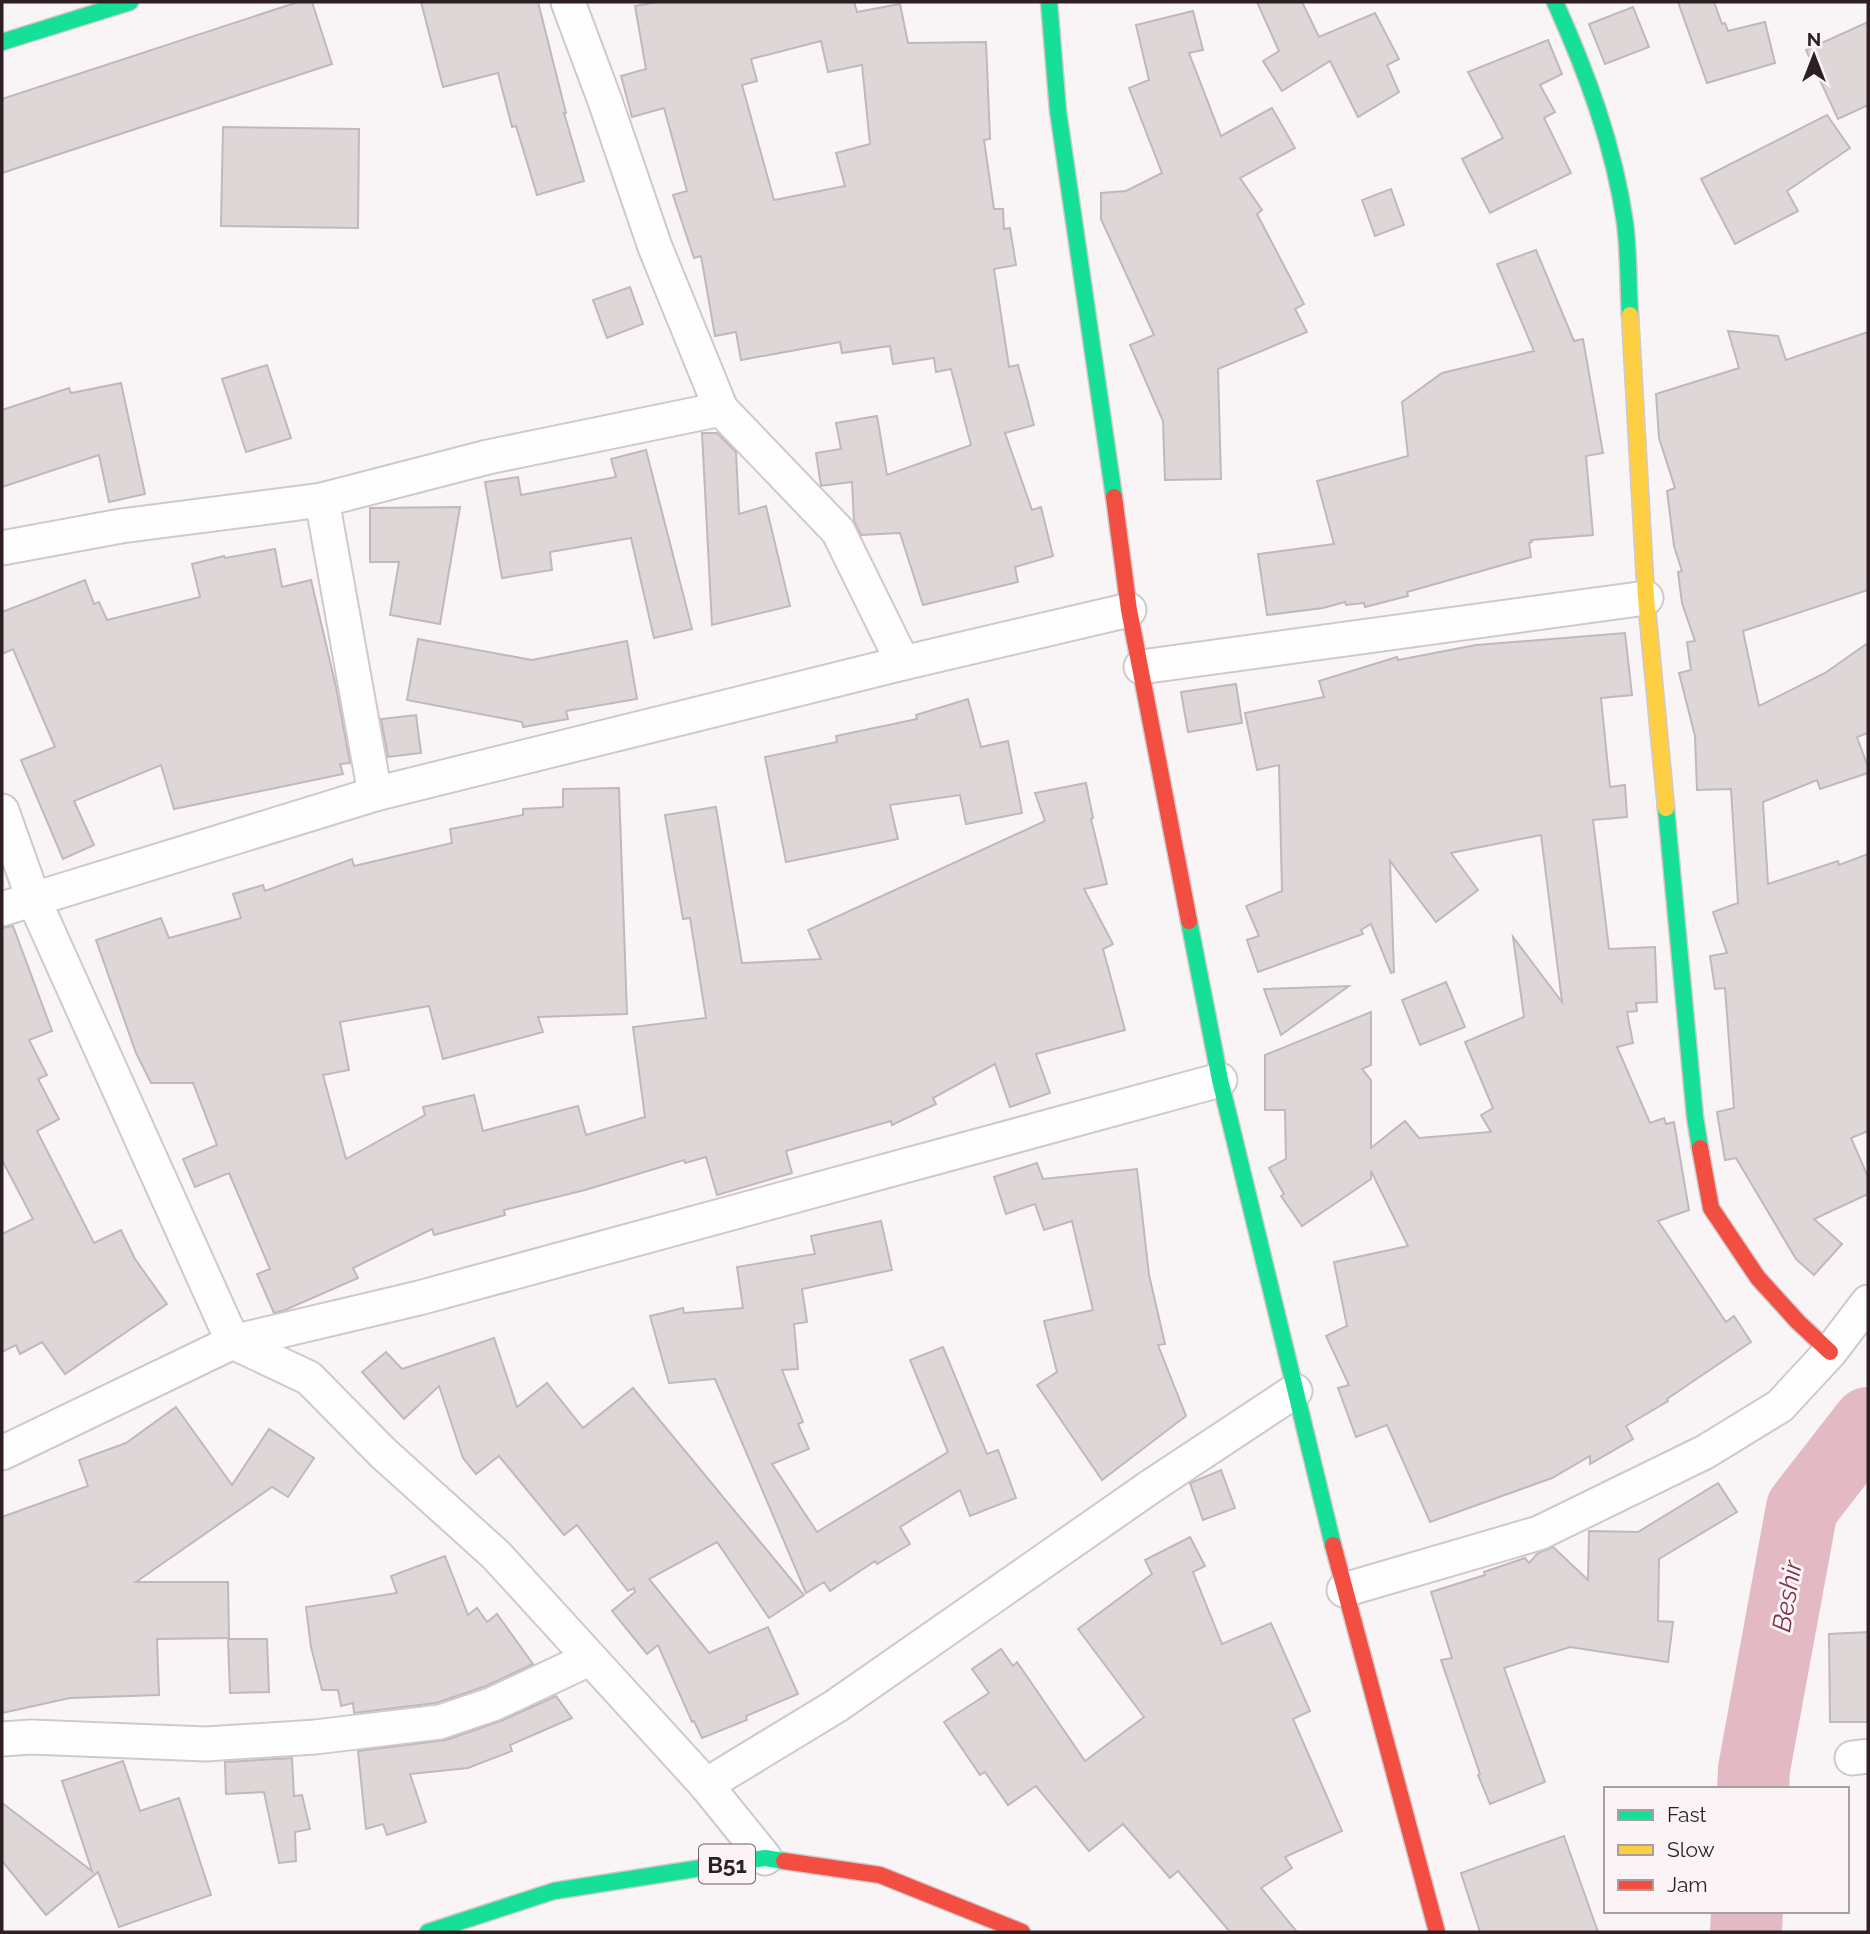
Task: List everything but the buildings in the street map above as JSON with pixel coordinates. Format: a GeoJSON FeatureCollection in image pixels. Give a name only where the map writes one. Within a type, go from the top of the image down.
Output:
{"type":"FeatureCollection","features":[{"type":"Feature","properties":{"kind":"main road"},"geometry":{"type":"LineString","coordinates":[[2,42],[130,2]]}},
{"type":"Feature","properties":{"kind":"main road"},"geometry":{"type":"LineString","coordinates":[[1049,2],[1058,111],[1095,356],[1129,610],[1220,1080],[1344,1590],[1437,1932]]}},
{"type":"Feature","properties":{"kind":"main road"},"geometry":{"type":"LineString","coordinates":[[1555,2],[1577,51],[1605,131],[1625,224],[1646,598],[1695,1117],[1711,1208],[1758,1278],[1830,1352]]}},
{"type":"Feature","properties":{"kind":"main road","name":"B51"},"geometry":{"type":"LineString","coordinates":[[428,1932],[554,1891],[765,1858],[880,1875],[1023,1932]]}},
{"type":"Feature","properties":{"kind":"street"},"geometry":{"type":"LineString","coordinates":[[568,2],[655,247],[721,409],[838,531],[903,663]]}},
{"type":"Feature","properties":{"kind":"street"},"geometry":{"type":"LineString","coordinates":[[2,548],[121,526],[321,500],[488,457],[721,409]]}},
{"type":"Feature","properties":{"kind":"street"},"geometry":{"type":"LineString","coordinates":[[321,500],[375,794]]}},
{"type":"Feature","properties":{"kind":"street"},"geometry":{"type":"LineString","coordinates":[[1141,667],[1646,598]]}},
{"type":"Feature","properties":{"kind":"street"},"geometry":{"type":"LineString","coordinates":[[2,909],[375,794],[1129,610]]}},
{"type":"Feature","properties":{"kind":"street"},"geometry":{"type":"LineString","coordinates":[[2,811],[33,898],[233,1342],[309,1378],[383,1453],[496,1555],[706,1785],[765,1858]]}},
{"type":"Feature","properties":{"kind":"street"},"geometry":{"type":"LineString","coordinates":[[2,1453],[233,1342],[419,1298],[1220,1080]]}},
{"type":"Feature","properties":{"kind":"street"},"geometry":{"type":"LineString","coordinates":[[1344,1590],[1539,1533],[1705,1452],[1780,1406],[1830,1352],[1868,1302]]}},
{"type":"Feature","properties":{"kind":"street"},"geometry":{"type":"LineString","coordinates":[[706,1785],[836,1706],[1150,1487],[1295,1391]]}},
{"type":"Feature","properties":{"kind":"street"},"geometry":{"type":"LineString","coordinates":[[2,1739],[30,1737],[206,1744],[315,1737],[440,1722],[493,1704],[589,1659]]}},
{"type":"Feature","properties":{"kind":"waterway","name":"Beshir"},"geometry":{"type":"LineString","coordinates":[[1753,1787],[1754,1769],[1802,1508],[1868,1423]]}},
{"type":"Feature","properties":{"kind":"waterway","name":"Beshir"},"geometry":{"type":"LineString","coordinates":[[1746,1932],[1747,1913]]}},
{"type":"Feature","properties":{"kind":"traffic: fast"},"geometry":{"type":"LineString","coordinates":[[2,42],[130,2]]}},
{"type":"Feature","properties":{"kind":"traffic: fast"},"geometry":{"type":"LineString","coordinates":[[1049,2],[1058,111],[1114,497]]}},
{"type":"Feature","properties":{"kind":"traffic: fast"},"geometry":{"type":"LineString","coordinates":[[1555,2],[1588,83],[1614,166],[1626,234],[1630,315]]}},
{"type":"Feature","properties":{"kind":"traffic: fast"},"geometry":{"type":"LineString","coordinates":[[1666,808],[1700,1148]]}},
{"type":"Feature","properties":{"kind":"traffic: fast"},"geometry":{"type":"LineString","coordinates":[[1189,921],[1220,1080],[1333,1545]]}},
{"type":"Feature","properties":{"kind":"traffic: fast"},"geometry":{"type":"LineString","coordinates":[[428,1932],[554,1891],[765,1858],[784,1861]]}},
{"type":"Feature","properties":{"kind":"traffic: slow"},"geometry":{"type":"LineString","coordinates":[[1630,315],[1646,598],[1666,808]]}},
{"type":"Feature","properties":{"kind":"traffic: jam"},"geometry":{"type":"LineString","coordinates":[[1114,497],[1129,610],[1189,921]]}},
{"type":"Feature","properties":{"kind":"traffic: jam"},"geometry":{"type":"LineString","coordinates":[[1700,1148],[1711,1208],[1758,1278],[1830,1352]]}},
{"type":"Feature","properties":{"kind":"traffic: jam"},"geometry":{"type":"LineString","coordinates":[[1333,1545],[1437,1932]]}},
{"type":"Feature","properties":{"kind":"traffic: jam"},"geometry":{"type":"LineString","coordinates":[[784,1861],[880,1875],[1022,1932]]}}]}
